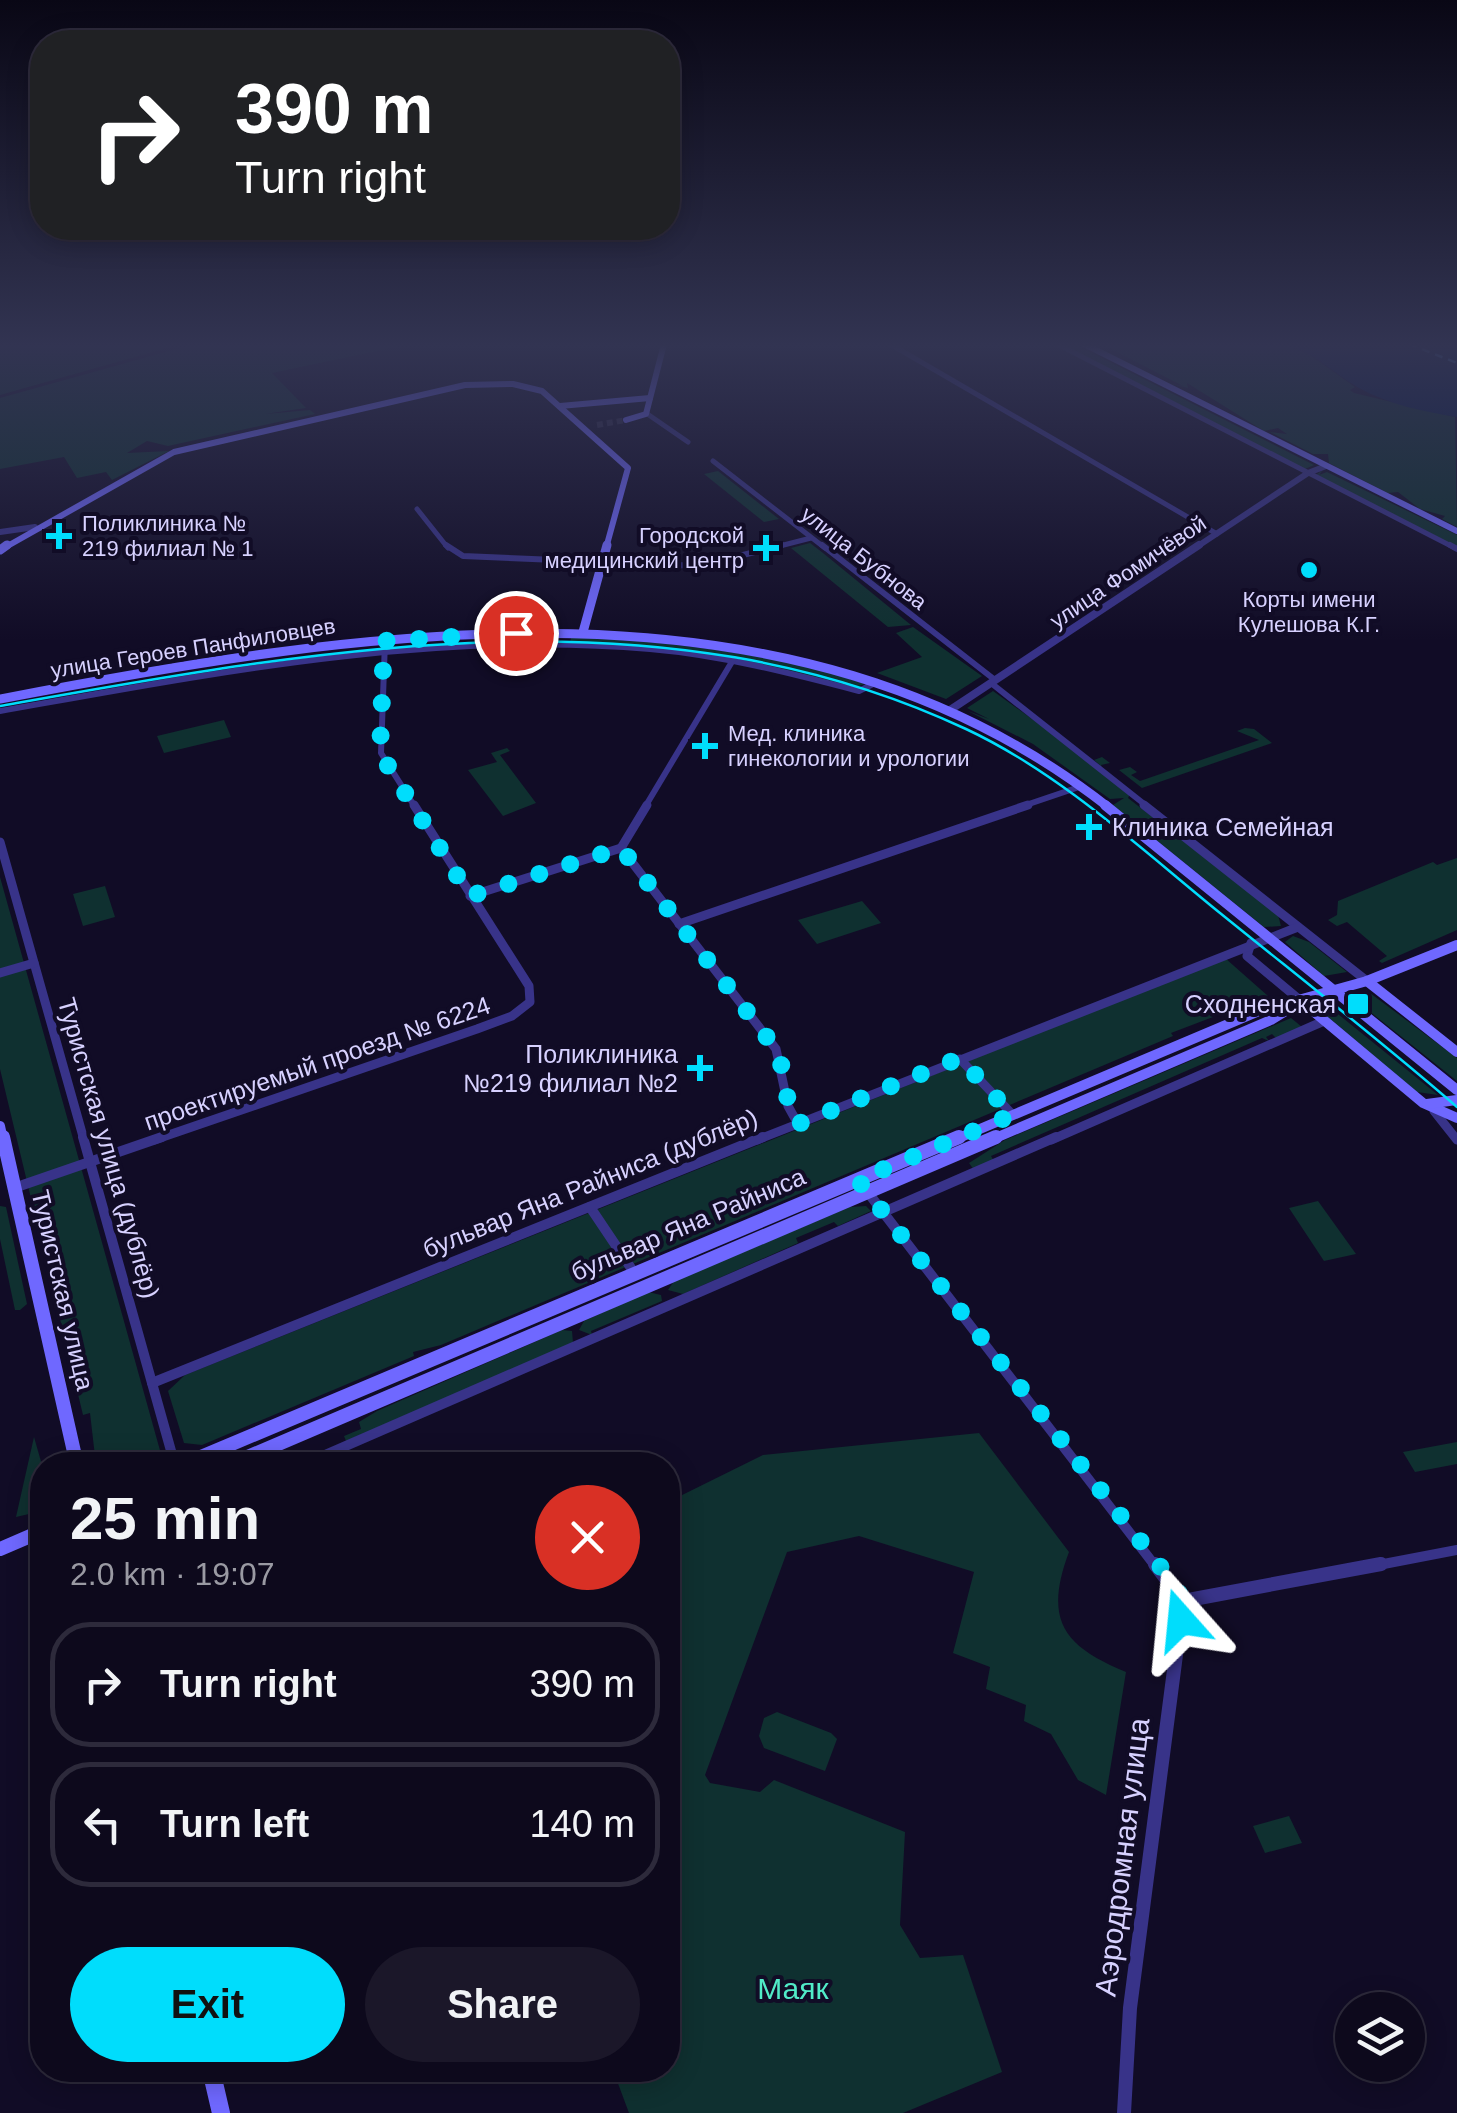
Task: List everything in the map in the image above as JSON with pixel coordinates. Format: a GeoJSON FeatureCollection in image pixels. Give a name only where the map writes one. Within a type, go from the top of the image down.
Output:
{"type":"FeatureCollection","features":[{"type":"Feature","properties":{"kind":"main road"},"geometry":{"type":"LineString","coordinates":[[0,550],[174,452],[212,443]]}},
{"type":"Feature","properties":{"kind":"main road"},"geometry":{"type":"LineString","coordinates":[[584,632],[628,468],[601,443]]}},
{"type":"Feature","properties":{"kind":"main road"},"geometry":{"type":"LineString","coordinates":[[1280,443],[1457,531]]}},
{"type":"Feature","properties":{"kind":"main road","name":"улица Героев Панфиловцев"},"geometry":{"type":"LineString","coordinates":[[0,699],[197,664],[384,641],[584,632],[730,647],[878,682],[950,710],[1027,750],[1082,786],[1457,1090]]}},
{"type":"Feature","properties":{"kind":"main road"},"geometry":{"type":"LineString","coordinates":[[1457,944],[1366,981],[1301,1001],[1428,1107],[1457,1118]]}},
{"type":"Feature","properties":{"kind":"main road"},"geometry":{"type":"LineString","coordinates":[[1366,981],[1457,1052]]}},
{"type":"Feature","properties":{"kind":"main road","name":"бульвар Яна Райниса"},"geometry":{"type":"LineString","coordinates":[[259,1452],[658,1282],[1012,1115],[1259,1010],[1301,1001]]}},
{"type":"Feature","properties":{"kind":"main road","name":"бульвар Яна Райниса"},"geometry":{"type":"LineString","coordinates":[[210,1452],[636,1274],[1271,1020],[1301,1001]]}},
{"type":"Feature","properties":{"kind":"main road"},"geometry":{"type":"LineString","coordinates":[[1428,1107],[1457,1100]]}},
{"type":"Feature","properties":{"kind":"main road","name":"Туристская улица"},"geometry":{"type":"LineString","coordinates":[[0,1126],[74,1452]]}},
{"type":"Feature","properties":{"kind":"main road"},"geometry":{"type":"LineString","coordinates":[[0,1549],[30,1537]]}},
{"type":"Feature","properties":{"kind":"main road"},"geometry":{"type":"LineString","coordinates":[[214,2082],[221,2113]]}},
{"type":"Feature","properties":{"kind":"street"},"geometry":{"type":"LineString","coordinates":[[1060,443],[1217,534]]}},
{"type":"Feature","properties":{"kind":"street"},"geometry":{"type":"LineString","coordinates":[[1249,443],[1457,549]]}},
{"type":"Feature","properties":{"kind":"street","name":"улица Бубнова"},"geometry":{"type":"LineString","coordinates":[[714,461],[1366,981]]}},
{"type":"Feature","properties":{"kind":"street","name":"улица Фомичёвой"},"geometry":{"type":"LineString","coordinates":[[950,710],[1308,473],[1326,466]]}},
{"type":"Feature","properties":{"kind":"street"},"geometry":{"type":"LineString","coordinates":[[417,509],[459,555],[700,566],[811,538]]}},
{"type":"Feature","properties":{"kind":"street"},"geometry":{"type":"LineString","coordinates":[[0,532],[35,527]]}},
{"type":"Feature","properties":{"kind":"street","name":"проектируемый проезд № 6224"},"geometry":{"type":"LineString","coordinates":[[14,1188],[512,1016],[530,1002],[529,986],[380,753],[384,641]]}},
{"type":"Feature","properties":{"kind":"street"},"geometry":{"type":"LineString","coordinates":[[0,711],[175,679],[386,652],[583,644],[733,660],[859,690],[878,682]]}},
{"type":"Feature","properties":{"kind":"street"},"geometry":{"type":"LineString","coordinates":[[470,896],[621,848],[733,660]]}},
{"type":"Feature","properties":{"kind":"street"},"geometry":{"type":"LineString","coordinates":[[679,924],[1082,786]]}},
{"type":"Feature","properties":{"kind":"street","name":"Туристская улица (дублёр)"},"geometry":{"type":"LineString","coordinates":[[0,842],[175,1452]]}},
{"type":"Feature","properties":{"kind":"street"},"geometry":{"type":"LineString","coordinates":[[621,848],[776,1049],[787,1083],[788,1106],[798,1124]]}},
{"type":"Feature","properties":{"kind":"street"},"geometry":{"type":"LineString","coordinates":[[0,888],[12,884]]}},
{"type":"Feature","properties":{"kind":"street","name":"бульвар Яна Райниса (дублёр)"},"geometry":{"type":"LineString","coordinates":[[152,1383],[1298,926]]}},
{"type":"Feature","properties":{"kind":"street"},"geometry":{"type":"LineString","coordinates":[[1251,944],[1246,954],[1301,1001]]}},
{"type":"Feature","properties":{"kind":"street"},"geometry":{"type":"LineString","coordinates":[[1222,954],[1253,961]]}},
{"type":"Feature","properties":{"kind":"street"},"geometry":{"type":"LineString","coordinates":[[0,972],[34,963]]}},
{"type":"Feature","properties":{"kind":"street"},"geometry":{"type":"LineString","coordinates":[[331,1452],[1324,1022]]}},
{"type":"Feature","properties":{"kind":"street"},"geometry":{"type":"LineString","coordinates":[[960,1058],[1012,1115]]}},
{"type":"Feature","properties":{"kind":"street"},"geometry":{"type":"LineString","coordinates":[[1428,1107],[1457,1140]]}},
{"type":"Feature","properties":{"kind":"street"},"geometry":{"type":"LineString","coordinates":[[862,1186],[1183,1601],[1457,1550]]}},
{"type":"Feature","properties":{"kind":"street"},"geometry":{"type":"LineString","coordinates":[[590,1207],[636,1274]]}},
{"type":"Feature","properties":{"kind":"street"},"geometry":{"type":"LineString","coordinates":[[658,1282],[671,1302]]}},
{"type":"Feature","properties":{"kind":"street"},"geometry":{"type":"LineString","coordinates":[[568,1320],[581,1342]]}},
{"type":"Feature","properties":{"kind":"street","name":"Аэродромная улица"},"geometry":{"type":"LineString","coordinates":[[1124,2113],[1130,2008],[1183,1601]]}},
{"type":"Feature","properties":{"kind":"green space"},"geometry":{"type":"Polygon","coordinates":[[[0,443],[144,443],[127,453],[169,451],[112,480],[106,472],[77,478],[64,457],[0,469],[0,443]]]}},
{"type":"Feature","properties":{"kind":"green space"},"geometry":{"type":"Polygon","coordinates":[[[1253,443],[1270,443],[1314,465],[1305,469],[1253,443]]]}},
{"type":"Feature","properties":{"kind":"green space"},"geometry":{"type":"Polygon","coordinates":[[[1291,443],[1455,443],[1457,527],[1442,519],[1445,516],[1420,509],[1398,492],[1388,493],[1329,463],[1328,454],[1313,454],[1291,443]]]}},
{"type":"Feature","properties":{"kind":"green space"},"geometry":{"type":"Polygon","coordinates":[[[1323,470],[1319,475],[1327,472],[1457,535],[1457,547],[1316,475],[1323,470]]]}},
{"type":"Feature","properties":{"kind":"green space"},"geometry":{"type":"Polygon","coordinates":[[[718,471],[779,519],[764,522],[704,474],[718,471]]]}},
{"type":"Feature","properties":{"kind":"green space"},"geometry":{"type":"Polygon","coordinates":[[[810,543],[911,625],[888,627],[791,548],[810,543]]]}},
{"type":"Feature","properties":{"kind":"green space"},"geometry":{"type":"Polygon","coordinates":[[[913,627],[982,676],[946,699],[877,673],[922,657],[896,633],[913,627]]]}},
{"type":"Feature","properties":{"kind":"green space"},"geometry":{"type":"Polygon","coordinates":[[[571,638],[760,657],[865,684],[855,687],[704,653],[570,643],[571,638]]]}},
{"type":"Feature","properties":{"kind":"green space"},"geometry":{"type":"Polygon","coordinates":[[[993,691],[1095,764],[1100,765],[1094,760],[1102,757],[1110,763],[1101,765],[1103,770],[1130,794],[1128,798],[1278,915],[1281,926],[1264,927],[1113,805],[1124,798],[1110,799],[1033,744],[968,711],[989,719],[967,708],[993,691]]]}},
{"type":"Feature","properties":{"kind":"green space"},"geometry":{"type":"Polygon","coordinates":[[[224,720],[231,737],[164,753],[157,736],[224,720]]]}},
{"type":"Feature","properties":{"kind":"green space"},"geometry":{"type":"Polygon","coordinates":[[[1254,729],[1272,743],[1142,788],[1119,770],[1130,767],[1137,772],[1131,775],[1140,781],[1259,740],[1237,731],[1254,729]]]}},
{"type":"Feature","properties":{"kind":"green space"},"geometry":{"type":"Polygon","coordinates":[[[507,748],[510,751],[500,755],[536,803],[503,816],[468,770],[497,762],[491,753],[507,748]]]}},
{"type":"Feature","properties":{"kind":"green space"},"geometry":{"type":"Polygon","coordinates":[[[1457,858],[1457,930],[1382,963],[1379,961],[1387,956],[1347,922],[1337,926],[1328,920],[1337,915],[1338,901],[1433,862],[1437,865],[1457,858]]]}},
{"type":"Feature","properties":{"kind":"green space"},"geometry":{"type":"Polygon","coordinates":[[[0,877],[160,1452],[94,1452],[90,1413],[83,1415],[0,1069],[0,877]]]}},
{"type":"Feature","properties":{"kind":"green space"},"geometry":{"type":"Polygon","coordinates":[[[105,886],[115,917],[83,926],[73,894],[105,886]]]}},
{"type":"Feature","properties":{"kind":"green space"},"geometry":{"type":"Polygon","coordinates":[[[862,901],[881,923],[817,944],[798,920],[862,901]]]}},
{"type":"Feature","properties":{"kind":"green space"},"geometry":{"type":"Polygon","coordinates":[[[1293,936],[1309,942],[1347,972],[1324,976],[1285,942],[1293,936]]]}},
{"type":"Feature","properties":{"kind":"green space"},"geometry":{"type":"Polygon","coordinates":[[[1225,958],[1268,996],[1171,1033],[1173,1036],[441,1345],[413,1352],[414,1356],[202,1445],[184,1443],[168,1391],[185,1375],[1225,958]]]}},
{"type":"Feature","properties":{"kind":"green space"},"geometry":{"type":"Polygon","coordinates":[[[1366,990],[1457,1058],[1457,1081],[1354,999],[1366,990]]]}},
{"type":"Feature","properties":{"kind":"green space"},"geometry":{"type":"Polygon","coordinates":[[[1328,1006],[1438,1095],[1417,1092],[1321,1011],[1328,1006]]]}},
{"type":"Feature","properties":{"kind":"green space"},"geometry":{"type":"Polygon","coordinates":[[[1291,1018],[1302,1027],[1276,1038],[1272,1034],[1266,1037],[1269,1041],[1262,1038],[991,1156],[994,1161],[974,1170],[969,1163],[1005,1140],[1291,1018]]]}},
{"type":"Feature","properties":{"kind":"green space"},"geometry":{"type":"Polygon","coordinates":[[[1318,1201],[1356,1254],[1324,1261],[1289,1208],[1318,1201]]]}},
{"type":"Feature","properties":{"kind":"green space"},"geometry":{"type":"Polygon","coordinates":[[[0,1206],[6,1207],[27,1304],[20,1310],[15,1310],[0,1239],[0,1206]]]}},
{"type":"Feature","properties":{"kind":"green space"},"geometry":{"type":"Polygon","coordinates":[[[866,1206],[871,1211],[796,1238],[798,1243],[683,1294],[668,1290],[674,1281],[850,1207],[866,1206]]]}},
{"type":"Feature","properties":{"kind":"green space"},"geometry":{"type":"Polygon","coordinates":[[[648,1292],[661,1295],[662,1301],[591,1331],[592,1335],[579,1330],[584,1321],[648,1292]]]}},
{"type":"Feature","properties":{"kind":"green space"},"geometry":{"type":"Polygon","coordinates":[[[562,1330],[572,1331],[573,1343],[346,1441],[344,1436],[361,1429],[359,1422],[377,1411],[562,1330]]]}},
{"type":"Feature","properties":{"kind":"green space","name":"Маяк"},"geometry":{"type":"Polygon","coordinates":[[[979,1433],[1069,1552],[1058,1595],[1064,1627],[1087,1652],[1126,1672],[1106,1795],[1078,1780],[1051,1734],[1024,1721],[1026,1705],[986,1689],[990,1667],[953,1653],[974,1572],[859,1536],[787,1552],[705,1775],[710,1783],[760,1792],[774,1780],[905,1832],[900,1925],[920,1958],[963,1955],[1002,2072],[903,2113],[629,2113],[617,2082],[680,2082],[680,1496],[763,1455],[979,1433]]]}},
{"type":"Feature","properties":{"kind":"green space"},"geometry":{"type":"Polygon","coordinates":[[[1457,1442],[1457,1464],[1415,1472],[1403,1452],[1457,1442]]]}},
{"type":"Feature","properties":{"kind":"green space"},"geometry":{"type":"Polygon","coordinates":[[[30,1455],[30,1514],[16,1517],[30,1455]]]}},
{"type":"Feature","properties":{"kind":"green space"},"geometry":{"type":"Polygon","coordinates":[[[777,1712],[831,1733],[837,1739],[825,1771],[764,1748],[759,1736],[764,1718],[777,1712]]]}},
{"type":"Feature","properties":{"kind":"green space"},"geometry":{"type":"Polygon","coordinates":[[[1289,1816],[1302,1843],[1265,1853],[1253,1826],[1289,1816]]]}},
{"type":"Feature","properties":{"kind":"tram line"},"geometry":{"type":"LineString","coordinates":[[0,706],[243,665],[365,650],[488,642],[610,643],[731,657],[849,684],[966,729],[1067,789],[1457,1107]]}},
{"type":"Feature","properties":{"kind":"place","name":"Поликлиника № 219 филиал № 1"},"geometry":{"type":"Point","coordinates":[59,536]}},
{"type":"Feature","properties":{"kind":"place","name":"Городской медицинский центр"},"geometry":{"type":"Point","coordinates":[766,548]}},
{"type":"Feature","properties":{"kind":"place","name":"Корты имени Кулешова К.Г."},"geometry":{"type":"Point","coordinates":[1309,570]}},
{"type":"Feature","properties":{"kind":"place","name":"Мед. клиника гинекологии и урологии"},"geometry":{"type":"Point","coordinates":[705,746]}},
{"type":"Feature","properties":{"kind":"place","name":"Клиника Семейная"},"geometry":{"type":"Point","coordinates":[1089,827]}},
{"type":"Feature","properties":{"kind":"place","name":"Сходненская"},"geometry":{"type":"Point","coordinates":[1358,1004]}},
{"type":"Feature","properties":{"kind":"place","name":"Поликлиника №219 филиал №2"},"geometry":{"type":"Point","coordinates":[700,1068]}},
{"type":"Feature","properties":{"kind":"route"},"geometry":{"type":"LineString","coordinates":[[516,633],[384,641],[380,753],[470,896],[621,848],[776,1049],[787,1083],[788,1106],[798,1124],[960,1058],[1012,1115],[858,1180],[1174,1584],[1183,1601],[1181,1620]]}}]}
